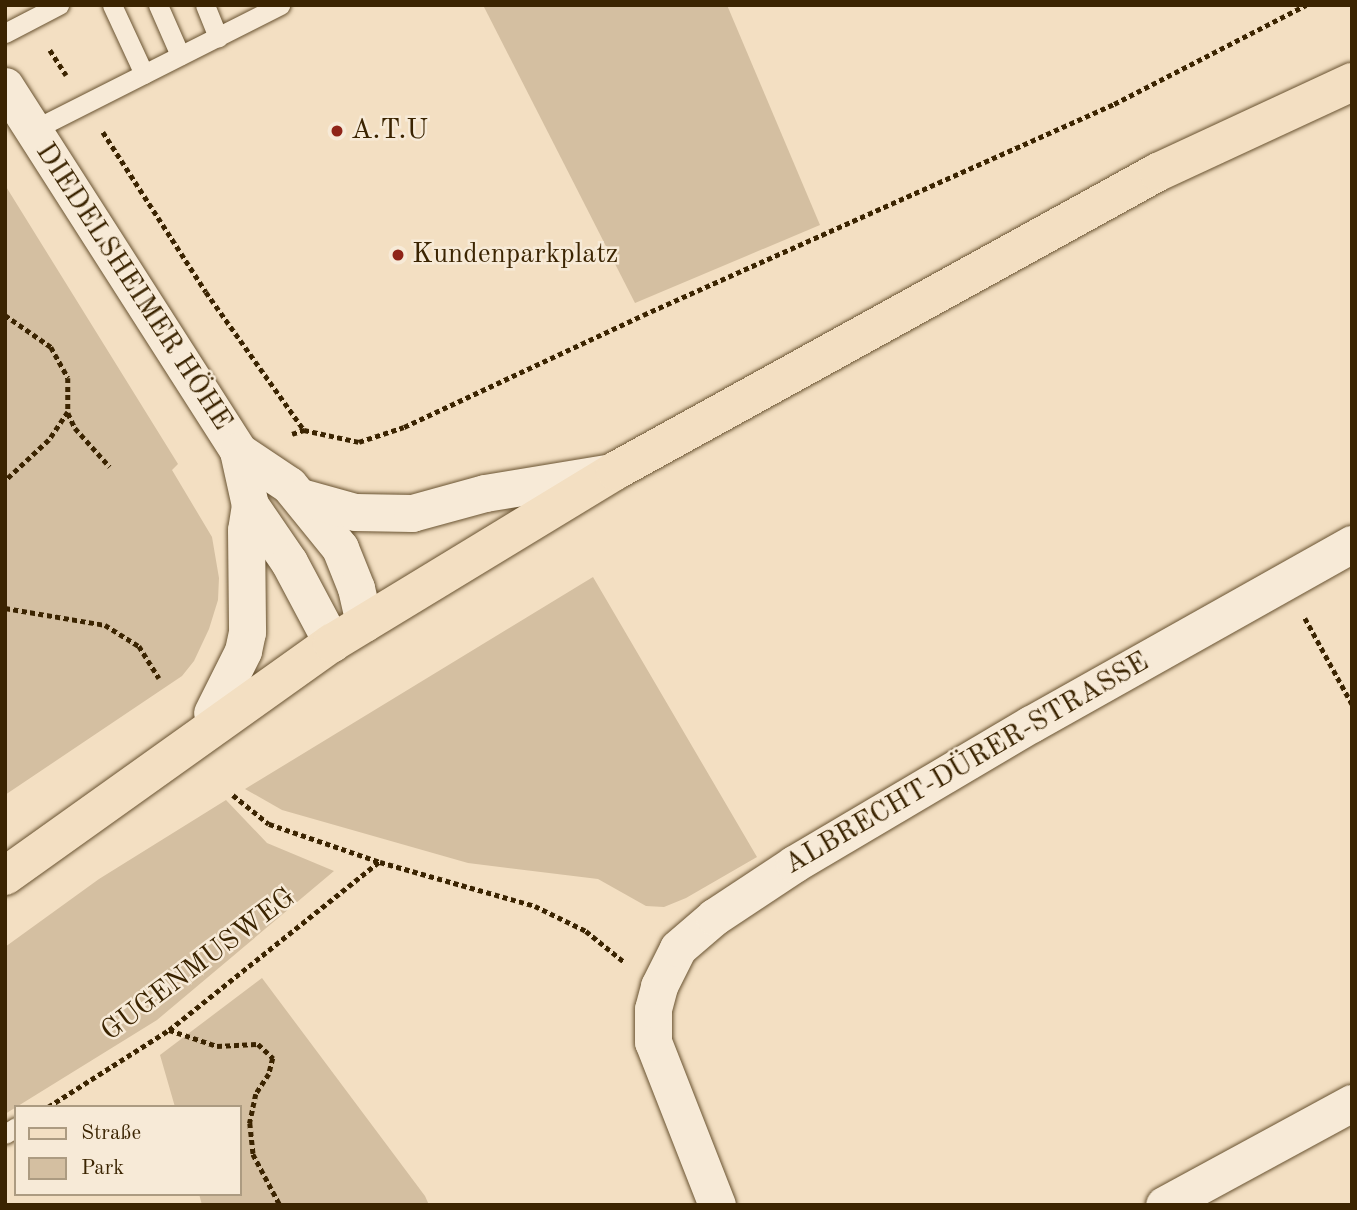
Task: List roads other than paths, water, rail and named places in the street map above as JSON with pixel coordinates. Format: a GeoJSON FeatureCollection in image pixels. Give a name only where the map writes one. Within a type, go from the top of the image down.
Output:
{"type":"FeatureCollection","features":[{"type":"Feature","properties":{"kind":"main road"},"geometry":{"type":"LineString","coordinates":[[5,876],[207,723],[364,623],[615,471],[1158,172],[1352,82]]}},
{"type":"Feature","properties":{"kind":"street","name":"DIEDELSHEIMER HÖHE"},"geometry":{"type":"LineString","coordinates":[[5,86],[238,451]]}},
{"type":"Feature","properties":{"kind":"street"},"geometry":{"type":"LineString","coordinates":[[238,451],[289,485],[340,548],[356,588],[364,623]]}},
{"type":"Feature","properties":{"kind":"street"},"geometry":{"type":"LineString","coordinates":[[207,723],[243,651],[247,632],[246,530],[250,505],[238,451]]}},
{"type":"Feature","properties":{"kind":"street"},"geometry":{"type":"LineString","coordinates":[[301,497],[355,512],[412,513],[485,493],[615,471]]}},
{"type":"Feature","properties":{"kind":"street"},"geometry":{"type":"LineString","coordinates":[[250,505],[289,562],[332,643]]}},
{"type":"Feature","properties":{"kind":"street","name":"ALBRECHT-DÜRER-STRASSE"},"geometry":{"type":"LineString","coordinates":[[718,1205],[653,1042],[653,1009],[659,986],[678,947],[714,917],[794,864],[1031,724],[1352,544]]}},
{"type":"Feature","properties":{"kind":"street"},"geometry":{"type":"LineString","coordinates":[[1164,1205],[1352,1103]]}},
{"type":"Feature","properties":{"kind":"lane"},"geometry":{"type":"LineString","coordinates":[[5,33],[59,5]]}},
{"type":"Feature","properties":{"kind":"lane"},"geometry":{"type":"LineString","coordinates":[[112,5],[144,74]]}},
{"type":"Feature","properties":{"kind":"lane"},"geometry":{"type":"LineString","coordinates":[[158,5],[180,55]]}},
{"type":"Feature","properties":{"kind":"lane"},"geometry":{"type":"LineString","coordinates":[[205,5],[218,37]]}},
{"type":"Feature","properties":{"kind":"lane"},"geometry":{"type":"LineString","coordinates":[[33,130],[218,37],[252,12],[280,5]]}},
{"type":"Feature","properties":{"kind":"place","name":"A.T.U"},"geometry":{"type":"Point","coordinates":[337,131]}},
{"type":"Feature","properties":{"kind":"place","name":"Kundenparkplatz"},"geometry":{"type":"Point","coordinates":[398,255]}}]}
